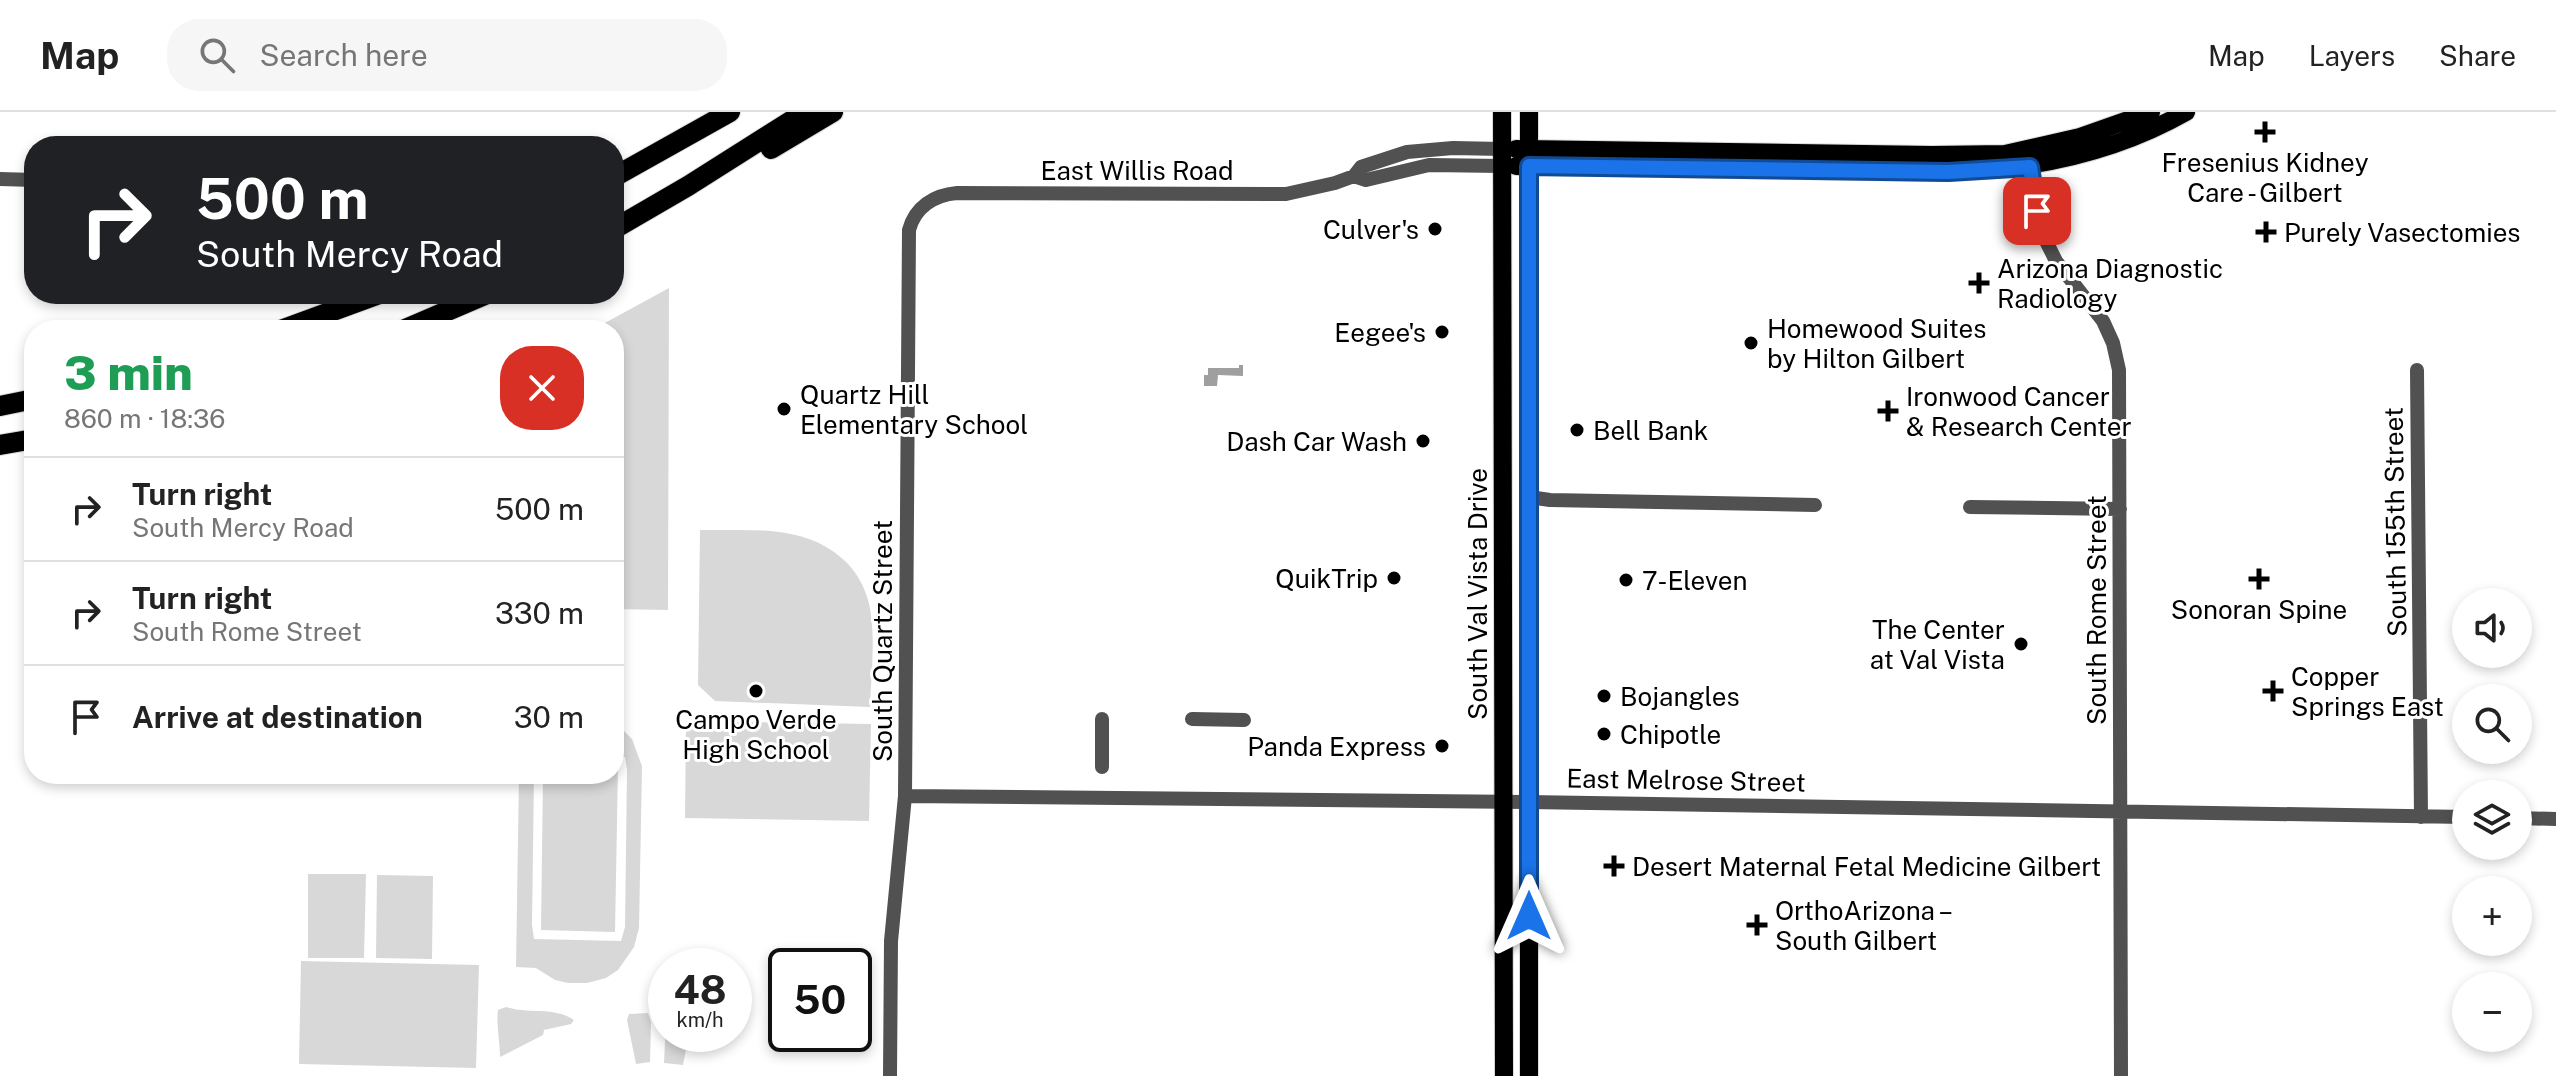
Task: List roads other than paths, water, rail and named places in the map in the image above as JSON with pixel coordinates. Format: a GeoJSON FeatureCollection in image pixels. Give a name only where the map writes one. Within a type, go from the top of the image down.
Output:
{"type":"FeatureCollection","features":[{"type":"Feature","properties":{"kind":"highway"},"geometry":{"type":"LineString","coordinates":[[624,223],[805,112]]}},
{"type":"Feature","properties":{"kind":"highway"},"geometry":{"type":"LineString","coordinates":[[688,186],[737,169],[833,112]]}},
{"type":"Feature","properties":{"kind":"highway"},"geometry":{"type":"LineString","coordinates":[[624,171],[727,114]]}},
{"type":"Feature","properties":{"kind":"highway"},"geometry":{"type":"LineString","coordinates":[[308,320],[352,304]]}},
{"type":"Feature","properties":{"kind":"highway"},"geometry":{"type":"LineString","coordinates":[[426,320],[464,304]]}},
{"type":"Feature","properties":{"kind":"highway"},"geometry":{"type":"LineString","coordinates":[[0,397],[24,397]]}},
{"type":"Feature","properties":{"kind":"highway"},"geometry":{"type":"LineString","coordinates":[[0,406],[24,400]]}},
{"type":"Feature","properties":{"kind":"highway"},"geometry":{"type":"LineString","coordinates":[[0,445],[24,441]]}},
{"type":"Feature","properties":{"kind":"main road","name":"South Val Vista Drive"},"geometry":{"type":"LineString","coordinates":[[1502,112],[1504,1076]]}},
{"type":"Feature","properties":{"kind":"main road","name":"South Val Vista Drive"},"geometry":{"type":"LineString","coordinates":[[1529,112],[1529,1076]]}},
{"type":"Feature","properties":{"kind":"main road"},"geometry":{"type":"LineString","coordinates":[[1529,158],[1868,154],[1981,155],[2028,159],[2151,112]]}},
{"type":"Feature","properties":{"kind":"main road"},"geometry":{"type":"LineString","coordinates":[[1502,157],[1939,172],[2028,159],[2086,155],[2161,126],[2186,112]]}},
{"type":"Feature","properties":{"kind":"main road"},"geometry":{"type":"LineString","coordinates":[[1503,497],[1529,497]]}},
{"type":"Feature","properties":{"kind":"street","name":"East Willis Road"},"geometry":{"type":"LineString","coordinates":[[921,208],[940,196],[957,193],[1286,194],[1321,188],[1354,176],[1361,167],[1407,152],[1453,148],[1502,157]]}},
{"type":"Feature","properties":{"kind":"street","name":"South Rome Street"},"geometry":{"type":"LineString","coordinates":[[2028,159],[2045,239],[2056,261],[2095,308],[2113,343],[2120,381],[2121,1076]]}},
{"type":"Feature","properties":{"kind":"street"},"geometry":{"type":"LineString","coordinates":[[0,179],[24,180]]}},
{"type":"Feature","properties":{"kind":"street","name":"South Quartz Street"},"geometry":{"type":"LineString","coordinates":[[890,1076],[891,941],[905,796],[909,230],[921,208]]}},
{"type":"Feature","properties":{"kind":"street","name":"South 155th Street"},"geometry":{"type":"LineString","coordinates":[[2417,370],[2421,817]]}},
{"type":"Feature","properties":{"kind":"street"},"geometry":{"type":"LineString","coordinates":[[1529,497],[1550,500],[1815,505]]}},
{"type":"Feature","properties":{"kind":"street"},"geometry":{"type":"LineString","coordinates":[[1970,507],[2120,509]]}},
{"type":"Feature","properties":{"kind":"street"},"geometry":{"type":"LineString","coordinates":[[1102,719],[1102,767]]}},
{"type":"Feature","properties":{"kind":"street"},"geometry":{"type":"LineString","coordinates":[[1192,719],[1244,720]]}},
{"type":"Feature","properties":{"kind":"street","name":"East Melrose Street"},"geometry":{"type":"LineString","coordinates":[[905,796],[1528,802],[2452,817]]}},
{"type":"Feature","properties":{"kind":"street"},"geometry":{"type":"LineString","coordinates":[[2532,818],[2556,819]]}},
{"type":"Feature","properties":{"kind":"place","name":"Fresenius Kidney Care - Gilbert"},"geometry":{"type":"Point","coordinates":[2265,132]}},
{"type":"Feature","properties":{"kind":"place","name":"Culver's"},"geometry":{"type":"Point","coordinates":[1435,229]}},
{"type":"Feature","properties":{"kind":"place","name":"Purely Vasectomies"},"geometry":{"type":"Point","coordinates":[2266,232]}},
{"type":"Feature","properties":{"kind":"place","name":"Arizona Diagnostic Radiology"},"geometry":{"type":"Point","coordinates":[1979,283]}},
{"type":"Feature","properties":{"kind":"place","name":"Eegee's"},"geometry":{"type":"Point","coordinates":[1442,332]}},
{"type":"Feature","properties":{"kind":"place","name":"Homewood Suites by Hilton Gilbert"},"geometry":{"type":"Point","coordinates":[1751,343]}},
{"type":"Feature","properties":{"kind":"place","name":"Quartz Hill Elementary School"},"geometry":{"type":"Point","coordinates":[784,409]}},
{"type":"Feature","properties":{"kind":"place","name":"Ironwood Cancer & Research Center"},"geometry":{"type":"Point","coordinates":[1888,411]}},
{"type":"Feature","properties":{"kind":"place","name":"Bell Bank"},"geometry":{"type":"Point","coordinates":[1577,430]}},
{"type":"Feature","properties":{"kind":"place","name":"Dash Car Wash"},"geometry":{"type":"Point","coordinates":[1423,441]}},
{"type":"Feature","properties":{"kind":"place","name":"QuikTrip"},"geometry":{"type":"Point","coordinates":[1394,578]}},
{"type":"Feature","properties":{"kind":"place","name":"Sonoran Spine"},"geometry":{"type":"Point","coordinates":[2259,579]}},
{"type":"Feature","properties":{"kind":"place","name":"7-Eleven"},"geometry":{"type":"Point","coordinates":[1626,580]}},
{"type":"Feature","properties":{"kind":"place","name":"The Center at Val Vista"},"geometry":{"type":"Point","coordinates":[2021,644]}},
{"type":"Feature","properties":{"kind":"place","name":"Campo Verde High School"},"geometry":{"type":"Point","coordinates":[756,691]}},
{"type":"Feature","properties":{"kind":"place","name":"Copper Springs East"},"geometry":{"type":"Point","coordinates":[2273,691]}},
{"type":"Feature","properties":{"kind":"place","name":"Bojangles"},"geometry":{"type":"Point","coordinates":[1604,696]}},
{"type":"Feature","properties":{"kind":"place","name":"Chipotle"},"geometry":{"type":"Point","coordinates":[1604,734]}},
{"type":"Feature","properties":{"kind":"place","name":"Panda Express"},"geometry":{"type":"Point","coordinates":[1442,746]}},
{"type":"Feature","properties":{"kind":"place","name":"Desert Maternal Fetal Medicine Gilbert"},"geometry":{"type":"Point","coordinates":[1614,866]}},
{"type":"Feature","properties":{"kind":"place","name":"OrthoArizona – South Gilbert"},"geometry":{"type":"Point","coordinates":[1757,925]}}]}
